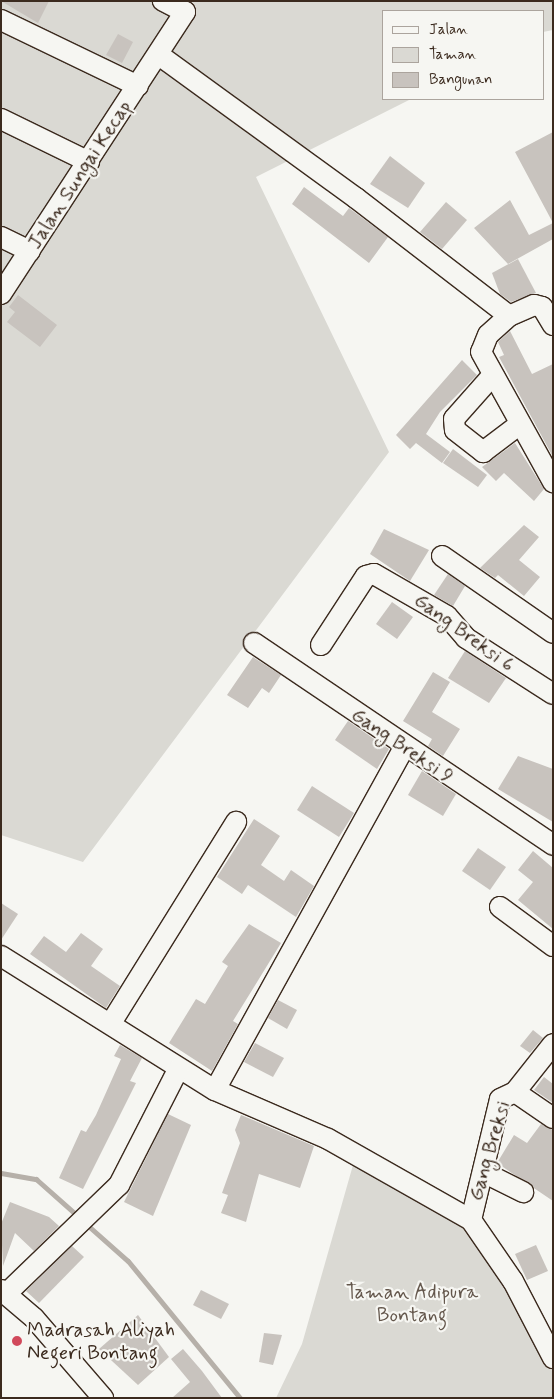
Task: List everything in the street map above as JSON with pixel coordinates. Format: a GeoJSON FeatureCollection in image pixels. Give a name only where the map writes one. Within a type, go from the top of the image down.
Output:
{"type":"FeatureCollection","features":[{"type":"Feature","properties":{"kind":"street","name":"Jalan Sungai Kecap"},"geometry":{"type":"LineString","coordinates":[[1,294],[159,55],[185,12],[164,1]]}},
{"type":"Feature","properties":{"kind":"street"},"geometry":{"type":"LineString","coordinates":[[1,20],[138,86]]}},
{"type":"Feature","properties":{"kind":"street"},"geometry":{"type":"LineString","coordinates":[[159,55],[356,198],[509,316]]}},
{"type":"Feature","properties":{"kind":"street"},"geometry":{"type":"LineString","coordinates":[[1,119],[89,162]]}},
{"type":"Feature","properties":{"kind":"street"},"geometry":{"type":"LineString","coordinates":[[1,237],[30,252]]}},
{"type":"Feature","properties":{"kind":"street"},"geometry":{"type":"LineString","coordinates":[[553,325],[540,306],[509,316],[482,344],[484,360],[492,376],[553,482]]}},
{"type":"Feature","properties":{"kind":"street"},"geometry":{"type":"LineString","coordinates":[[492,376],[454,419],[456,430],[482,452],[520,424]]}},
{"type":"Feature","properties":{"kind":"street"},"geometry":{"type":"LineString","coordinates":[[442,556],[553,633]]}},
{"type":"Feature","properties":{"kind":"street","name":"Gang Breksi 6"},"geometry":{"type":"LineString","coordinates":[[321,645],[366,576],[378,575],[447,616],[466,638],[553,694]]}},
{"type":"Feature","properties":{"kind":"street","name":"Gang Breksi 9"},"geometry":{"type":"LineString","coordinates":[[254,644],[404,747],[553,845]]}},
{"type":"Feature","properties":{"kind":"street"},"geometry":{"type":"LineString","coordinates":[[215,1090],[404,747]]}},
{"type":"Feature","properties":{"kind":"street"},"geometry":{"type":"LineString","coordinates":[[111,1023],[236,822]]}},
{"type":"Feature","properties":{"kind":"street"},"geometry":{"type":"LineString","coordinates":[[500,907],[553,946]]}},
{"type":"Feature","properties":{"kind":"street"},"geometry":{"type":"LineString","coordinates":[[1,956],[111,1023],[215,1090],[328,1139],[471,1220],[513,1281],[553,1358]]}},
{"type":"Feature","properties":{"kind":"street","name":"Gang Breksi"},"geometry":{"type":"LineString","coordinates":[[471,1220],[500,1099],[515,1092],[553,1044]]}},
{"type":"Feature","properties":{"kind":"street"},"geometry":{"type":"LineString","coordinates":[[103,1398],[4,1292],[101,1206],[132,1162],[179,1068]]}},
{"type":"Feature","properties":{"kind":"street"},"geometry":{"type":"LineString","coordinates":[[515,1092],[553,1118]]}},
{"type":"Feature","properties":{"kind":"street"},"geometry":{"type":"LineString","coordinates":[[483,1172],[523,1192]]}},
{"type":"Feature","properties":{"kind":"green space"},"geometry":{"type":"Polygon","coordinates":[[[1,1],[553,1],[553,30],[544,32],[544,10],[382,10],[382,100],[409,100],[256,177],[389,452],[83,862],[1,835],[1,1]]]}},
{"type":"Feature","properties":{"kind":"green space","name":"Taman Adipura Bontang"},"geometry":{"type":"Polygon","coordinates":[[[355,1158],[478,1233],[514,1291],[553,1373],[553,1398],[276,1398],[302,1344],[355,1158]]]}},
{"type":"Feature","properties":{"kind":"building"},"geometry":{"type":"Polygon","coordinates":[[[1,1],[49,1],[38,23],[1,1]]]}},
{"type":"Feature","properties":{"kind":"building"},"geometry":{"type":"Polygon","coordinates":[[[118,34],[133,42],[122,63],[106,55],[118,34]]]}},
{"type":"Feature","properties":{"kind":"building"},"geometry":{"type":"Polygon","coordinates":[[[553,132],[553,223],[515,152],[553,132]]]}},
{"type":"Feature","properties":{"kind":"building"},"geometry":{"type":"Polygon","coordinates":[[[390,156],[425,183],[408,208],[370,184],[390,156]]]}},
{"type":"Feature","properties":{"kind":"building"},"geometry":{"type":"Polygon","coordinates":[[[304,187],[343,216],[349,208],[388,237],[369,263],[292,204],[304,187]]]}},
{"type":"Feature","properties":{"kind":"building"},"geometry":{"type":"Polygon","coordinates":[[[510,200],[529,235],[553,223],[553,239],[508,264],[474,228],[510,200]]]}},
{"type":"Feature","properties":{"kind":"building"},"geometry":{"type":"Polygon","coordinates":[[[446,202],[467,220],[442,249],[420,232],[446,202]]]}},
{"type":"Feature","properties":{"kind":"building"},"geometry":{"type":"Polygon","coordinates":[[[518,259],[536,293],[511,302],[500,294],[492,273],[518,259]]]}},
{"type":"Feature","properties":{"kind":"building"},"geometry":{"type":"Polygon","coordinates":[[[18,295],[57,325],[40,347],[7,322],[15,312],[9,307],[18,295]]]}},
{"type":"Feature","properties":{"kind":"building"},"geometry":{"type":"Polygon","coordinates":[[[510,331],[532,374],[553,364],[553,457],[499,357],[504,355],[498,342],[510,331]]]}},
{"type":"Feature","properties":{"kind":"building"},"geometry":{"type":"Polygon","coordinates":[[[462,360],[477,375],[440,412],[426,434],[450,452],[442,463],[416,443],[410,449],[396,435],[462,360]]]}},
{"type":"Feature","properties":{"kind":"building"},"geometry":{"type":"Polygon","coordinates":[[[515,443],[544,489],[534,501],[504,473],[496,481],[482,467],[515,443]]]}},
{"type":"Feature","properties":{"kind":"building"},"geometry":{"type":"Polygon","coordinates":[[[453,449],[487,475],[478,487],[443,463],[453,449]]]}},
{"type":"Feature","properties":{"kind":"building"},"geometry":{"type":"Polygon","coordinates":[[[524,525],[539,537],[519,560],[540,577],[524,596],[498,575],[495,578],[480,568],[524,525]]]}},
{"type":"Feature","properties":{"kind":"building"},"geometry":{"type":"Polygon","coordinates":[[[384,529],[429,550],[410,581],[370,554],[384,529]]]}},
{"type":"Feature","properties":{"kind":"building"},"geometry":{"type":"Polygon","coordinates":[[[448,574],[465,586],[453,606],[434,595],[448,574]]]}},
{"type":"Feature","properties":{"kind":"building"},"geometry":{"type":"Polygon","coordinates":[[[392,602],[413,617],[397,639],[376,624],[392,602]]]}},
{"type":"Feature","properties":{"kind":"building"},"geometry":{"type":"Polygon","coordinates":[[[465,651],[506,678],[489,703],[448,678],[465,651]]]}},
{"type":"Feature","properties":{"kind":"building"},"geometry":{"type":"Polygon","coordinates":[[[253,657],[281,675],[269,693],[262,688],[248,708],[227,695],[253,657]]]}},
{"type":"Feature","properties":{"kind":"building"},"geometry":{"type":"Polygon","coordinates":[[[433,672],[450,682],[432,712],[460,729],[443,756],[428,746],[432,739],[403,721],[433,672]]]}},
{"type":"Feature","properties":{"kind":"building"},"geometry":{"type":"Polygon","coordinates":[[[348,721],[389,749],[377,769],[335,740],[348,721]]]}},
{"type":"Feature","properties":{"kind":"building"},"geometry":{"type":"Polygon","coordinates":[[[518,756],[553,769],[553,822],[498,789],[518,756]]]}},
{"type":"Feature","properties":{"kind":"building"},"geometry":{"type":"Polygon","coordinates":[[[422,771],[456,794],[443,816],[408,795],[422,771]]]}},
{"type":"Feature","properties":{"kind":"building"},"geometry":{"type":"Polygon","coordinates":[[[312,786],[354,813],[339,837],[297,810],[312,786]]]}},
{"type":"Feature","properties":{"kind":"building"},"geometry":{"type":"Polygon","coordinates":[[[254,819],[280,836],[261,865],[284,881],[291,870],[314,886],[296,917],[248,885],[242,894],[217,877],[254,819]]]}},
{"type":"Feature","properties":{"kind":"building"},"geometry":{"type":"Polygon","coordinates":[[[478,848],[506,867],[490,890],[462,871],[478,848]]]}},
{"type":"Feature","properties":{"kind":"building"},"geometry":{"type":"Polygon","coordinates":[[[533,851],[553,868],[553,929],[518,900],[533,882],[518,870],[533,851]]]}},
{"type":"Feature","properties":{"kind":"building"},"geometry":{"type":"Polygon","coordinates":[[[1,903],[18,914],[1,940],[1,903]]]}},
{"type":"Feature","properties":{"kind":"building"},"geometry":{"type":"Polygon","coordinates":[[[249,924],[281,943],[233,1021],[238,1024],[212,1071],[169,1043],[196,999],[205,1004],[228,966],[222,962],[249,924]]]}},
{"type":"Feature","properties":{"kind":"building"},"geometry":{"type":"Polygon","coordinates":[[[81,933],[103,949],[91,966],[120,986],[106,1008],[30,954],[44,936],[66,952],[81,933]]]}},
{"type":"Feature","properties":{"kind":"building"},"geometry":{"type":"Polygon","coordinates":[[[278,1000],[297,1010],[287,1029],[268,1018],[278,1000]]]}},
{"type":"Feature","properties":{"kind":"building"},"geometry":{"type":"Polygon","coordinates":[[[533,1030],[543,1038],[530,1053],[520,1046],[533,1030]]]}},
{"type":"Feature","properties":{"kind":"building"},"geometry":{"type":"Polygon","coordinates":[[[255,1043],[284,1058],[273,1077],[244,1062],[255,1043]]]}},
{"type":"Feature","properties":{"kind":"building"},"geometry":{"type":"Polygon","coordinates":[[[120,1045],[142,1058],[130,1081],[136,1083],[83,1189],[59,1178],[81,1130],[86,1132],[96,1115],[121,1059],[114,1056],[120,1045]]]}},
{"type":"Feature","properties":{"kind":"building"},"geometry":{"type":"Polygon","coordinates":[[[544,1077],[553,1084],[553,1103],[534,1090],[544,1077]]]}},
{"type":"Feature","properties":{"kind":"building"},"geometry":{"type":"Polygon","coordinates":[[[168,1114],[191,1125],[153,1216],[124,1202],[168,1114]]]}},
{"type":"Feature","properties":{"kind":"building"},"geometry":{"type":"Polygon","coordinates":[[[241,1115],[314,1146],[300,1188],[259,1174],[246,1222],[221,1213],[228,1195],[222,1193],[240,1143],[235,1130],[241,1115]]]}},
{"type":"Feature","properties":{"kind":"building"},"geometry":{"type":"Polygon","coordinates":[[[541,1124],[553,1130],[553,1201],[497,1163],[514,1135],[527,1143],[541,1124]]]}},
{"type":"Feature","properties":{"kind":"building"},"geometry":{"type":"Polygon","coordinates":[[[10,1202],[49,1217],[59,1226],[34,1251],[15,1233],[3,1266],[1,1224],[10,1202]]]}},
{"type":"Feature","properties":{"kind":"building"},"geometry":{"type":"Polygon","coordinates":[[[536,1245],[548,1271],[527,1280],[515,1254],[536,1245]]]}},
{"type":"Feature","properties":{"kind":"building"},"geometry":{"type":"Polygon","coordinates":[[[72,1246],[84,1257],[39,1303],[26,1291],[72,1246]]]}},
{"type":"Feature","properties":{"kind":"building"},"geometry":{"type":"Polygon","coordinates":[[[201,1290],[229,1304],[221,1319],[193,1305],[201,1290]]]}},
{"type":"Feature","properties":{"kind":"building"},"geometry":{"type":"Polygon","coordinates":[[[138,1315],[169,1357],[138,1385],[99,1349],[138,1315]]]}},
{"type":"Feature","properties":{"kind":"building"},"geometry":{"type":"Polygon","coordinates":[[[264,1333],[282,1335],[273,1365],[259,1362],[264,1333]]]}},
{"type":"Feature","properties":{"kind":"building"},"geometry":{"type":"Polygon","coordinates":[[[183,1349],[222,1398],[172,1398],[190,1382],[171,1359],[183,1349]]]}},
{"type":"Feature","properties":{"kind":"waterway"},"geometry":{"type":"LineString","coordinates":[[1,1173],[36,1179],[79,1217]]}},
{"type":"Feature","properties":{"kind":"waterway"},"geometry":{"type":"LineString","coordinates":[[85,1223],[128,1261],[240,1398]]}},
{"type":"Feature","properties":{"kind":"place","name":"Madrasah Aliyah Negeri Bontang"},"geometry":{"type":"Point","coordinates":[17,1341]}}]}
